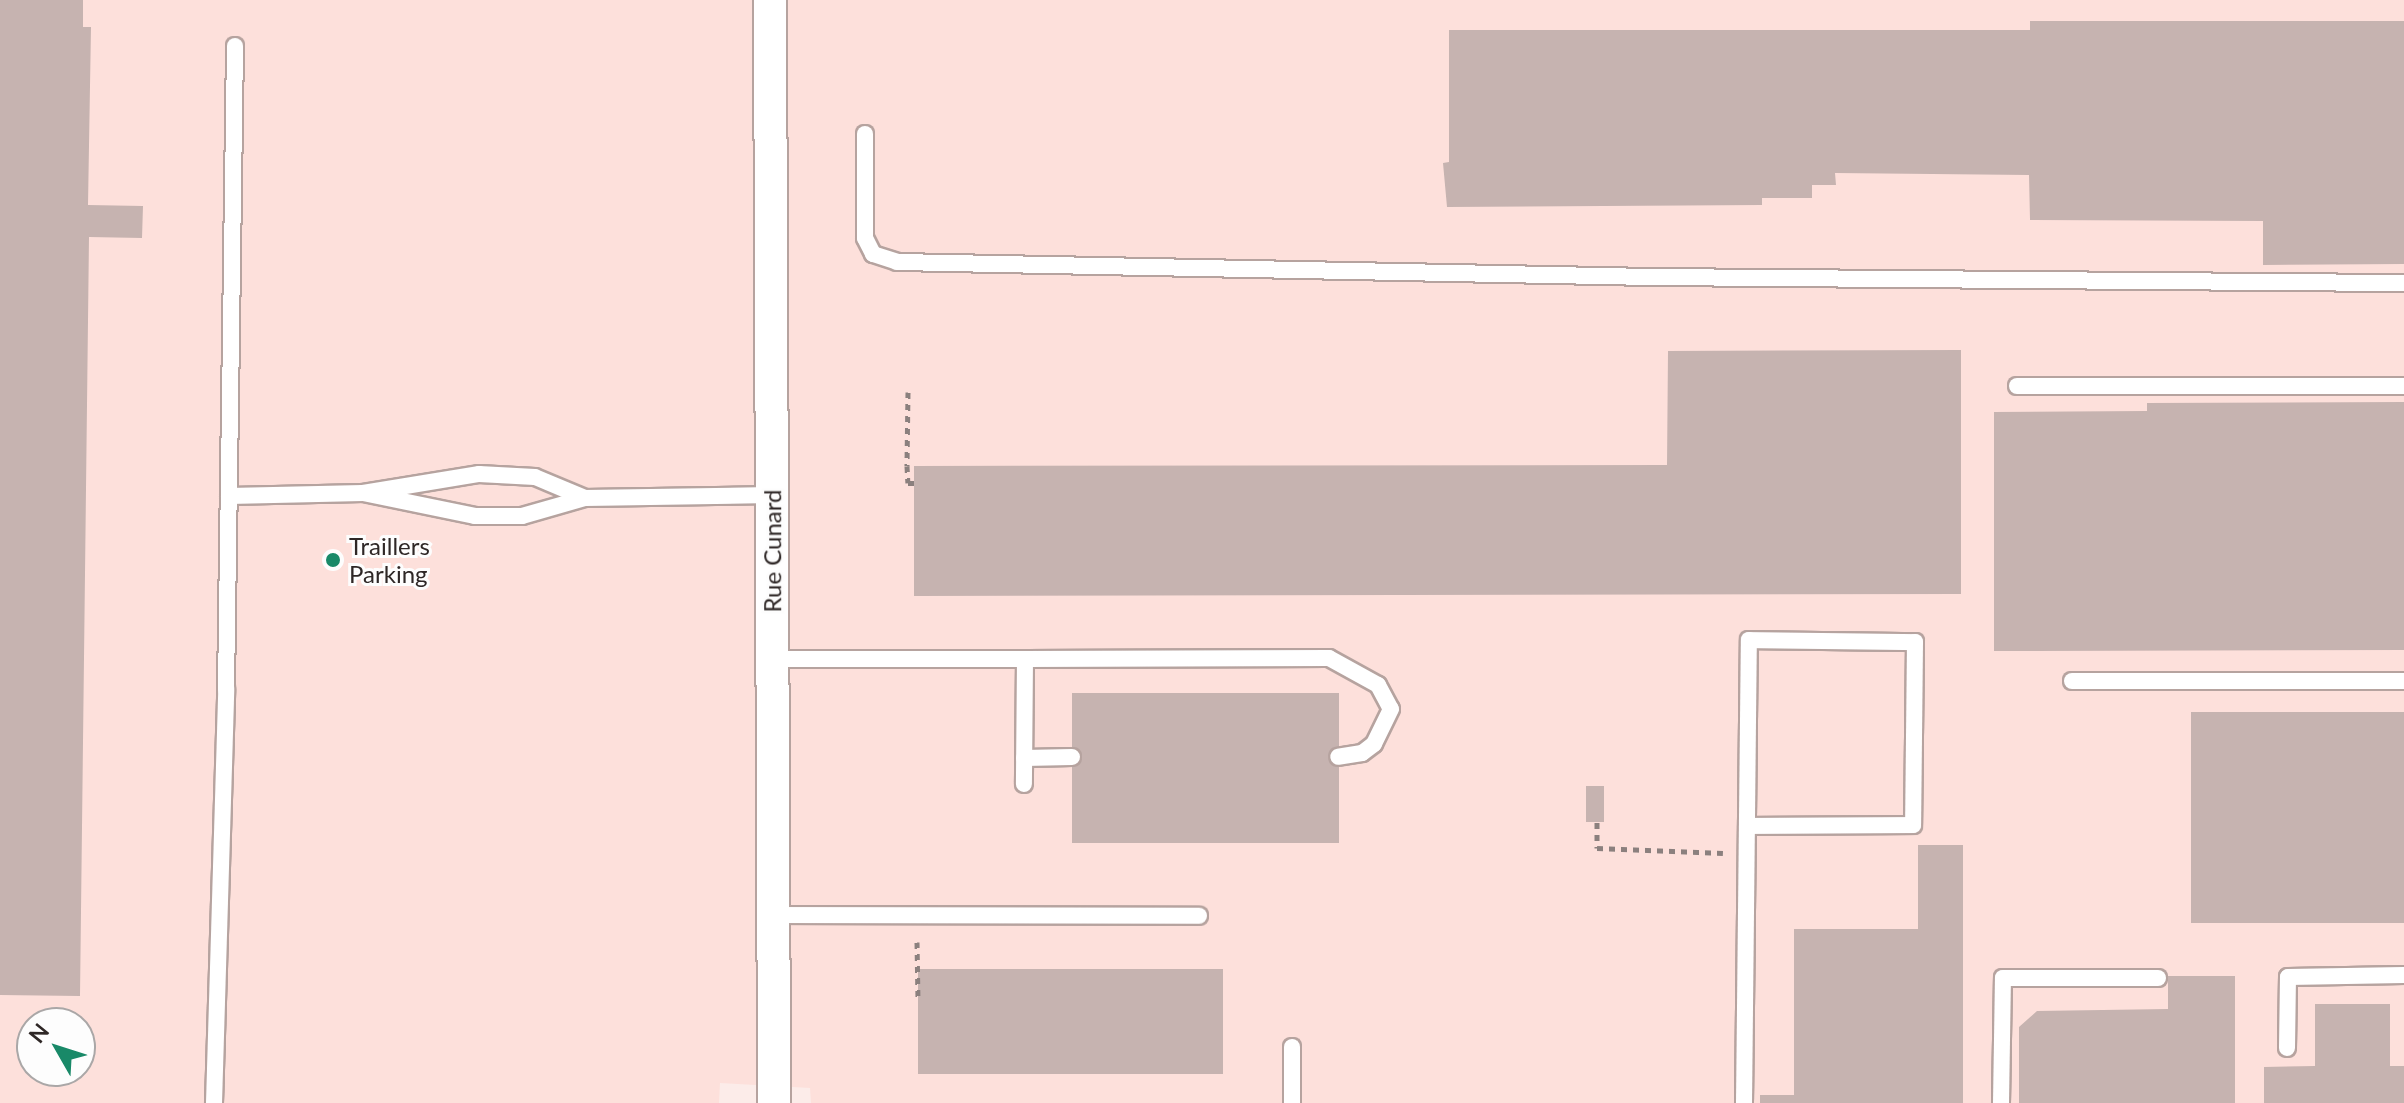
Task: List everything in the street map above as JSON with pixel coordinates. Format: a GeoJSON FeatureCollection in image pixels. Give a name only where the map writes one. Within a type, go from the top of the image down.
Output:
{"type":"FeatureCollection","features":[{"type":"Feature","properties":{"kind":"street","name":"Rue Cunard"},"geometry":{"type":"LineString","coordinates":[[770,0],[774,1103]]}},
{"type":"Feature","properties":{"kind":"lane"},"geometry":{"type":"LineString","coordinates":[[214,1103],[229,496],[235,46]]}},
{"type":"Feature","properties":{"kind":"lane"},"geometry":{"type":"LineString","coordinates":[[865,134],[865,238],[873,254],[897,262],[1650,277],[2404,283]]}},
{"type":"Feature","properties":{"kind":"lane"},"geometry":{"type":"LineString","coordinates":[[2017,386],[2404,386]]}},
{"type":"Feature","properties":{"kind":"lane"},"geometry":{"type":"LineString","coordinates":[[229,496],[363,493],[479,474],[535,477],[585,498]]}},
{"type":"Feature","properties":{"kind":"lane"},"geometry":{"type":"LineString","coordinates":[[363,493],[475,516],[533,516],[585,498],[772,495]]}},
{"type":"Feature","properties":{"kind":"lane"},"geometry":{"type":"LineString","coordinates":[[1744,1103],[1749,640],[1915,642],[1913,825],[1747,826]]}},
{"type":"Feature","properties":{"kind":"lane"},"geometry":{"type":"LineString","coordinates":[[772,659],[1329,658],[1378,685],[1391,709],[1374,744],[1362,753],[1338,757]]}},
{"type":"Feature","properties":{"kind":"lane"},"geometry":{"type":"LineString","coordinates":[[1024,784],[1025,659]]}},
{"type":"Feature","properties":{"kind":"lane"},"geometry":{"type":"LineString","coordinates":[[2072,681],[2404,681]]}},
{"type":"Feature","properties":{"kind":"lane"},"geometry":{"type":"LineString","coordinates":[[1024,758],[1072,757]]}},
{"type":"Feature","properties":{"kind":"lane"},"geometry":{"type":"LineString","coordinates":[[773,915],[1199,916]]}},
{"type":"Feature","properties":{"kind":"lane"},"geometry":{"type":"LineString","coordinates":[[2287,1048],[2288,977],[2404,975]]}},
{"type":"Feature","properties":{"kind":"lane"},"geometry":{"type":"LineString","coordinates":[[2001,1103],[2003,978],[2158,978]]}},
{"type":"Feature","properties":{"kind":"lane"},"geometry":{"type":"LineString","coordinates":[[1292,1047],[1292,1103]]}},
{"type":"Feature","properties":{"kind":"path"},"geometry":{"type":"LineString","coordinates":[[908,392],[908,483],[914,483]]}},
{"type":"Feature","properties":{"kind":"path"},"geometry":{"type":"LineString","coordinates":[[1597,822],[1597,848],[1747,854]]}},
{"type":"Feature","properties":{"kind":"path"},"geometry":{"type":"LineString","coordinates":[[918,970],[918,997]]}},
{"type":"Feature","properties":{"kind":"shaded area"},"geometry":{"type":"Polygon","coordinates":[[[0,0],[2404,0],[2404,1103],[811,1103],[810,1088],[720,1083],[719,1103],[0,1103],[0,0]]]}},
{"type":"Feature","properties":{"kind":"building"},"geometry":{"type":"Polygon","coordinates":[[[0,0],[83,0],[83,27],[91,27],[88,205],[143,206],[142,238],[89,237],[80,996],[0,995],[0,0]]]}},
{"type":"Feature","properties":{"kind":"building"},"geometry":{"type":"Polygon","coordinates":[[[2030,21],[2404,21],[2404,264],[2263,265],[2263,221],[2030,220],[2029,175],[1835,173],[1836,185],[1812,185],[1812,198],[1762,198],[1762,205],[1447,207],[1443,163],[1449,162],[1449,30],[2030,30],[2030,21]]]}},
{"type":"Feature","properties":{"kind":"building"},"geometry":{"type":"Polygon","coordinates":[[[1961,350],[1961,594],[914,596],[914,466],[1667,465],[1668,351],[1961,350]]]}},
{"type":"Feature","properties":{"kind":"building"},"geometry":{"type":"Polygon","coordinates":[[[2404,402],[2404,650],[1994,651],[1994,412],[2147,411],[2147,403],[2404,402]]]}},
{"type":"Feature","properties":{"kind":"building"},"geometry":{"type":"Polygon","coordinates":[[[1072,693],[1339,693],[1339,843],[1072,843],[1072,693]]]}},
{"type":"Feature","properties":{"kind":"building"},"geometry":{"type":"Polygon","coordinates":[[[2191,712],[2404,712],[2404,923],[2191,923],[2191,712]]]}},
{"type":"Feature","properties":{"kind":"building"},"geometry":{"type":"Polygon","coordinates":[[[1586,786],[1604,786],[1604,822],[1586,822],[1586,786]]]}},
{"type":"Feature","properties":{"kind":"building"},"geometry":{"type":"Polygon","coordinates":[[[1918,845],[1963,845],[1963,1103],[1760,1103],[1760,1095],[1794,1095],[1794,929],[1918,929],[1918,845]]]}},
{"type":"Feature","properties":{"kind":"building"},"geometry":{"type":"Polygon","coordinates":[[[918,969],[1223,969],[1223,1074],[918,1074],[918,969]]]}},
{"type":"Feature","properties":{"kind":"building"},"geometry":{"type":"Polygon","coordinates":[[[2168,976],[2235,976],[2235,1103],[2019,1103],[2019,1027],[2037,1011],[2168,1009],[2168,976]]]}},
{"type":"Feature","properties":{"kind":"building"},"geometry":{"type":"Polygon","coordinates":[[[2315,1004],[2390,1004],[2390,1066],[2404,1066],[2404,1103],[2264,1103],[2264,1067],[2315,1066],[2315,1004]]]}},
{"type":"Feature","properties":{"kind":"place","name":"Traillers Parking"},"geometry":{"type":"Point","coordinates":[333,560]}}]}
